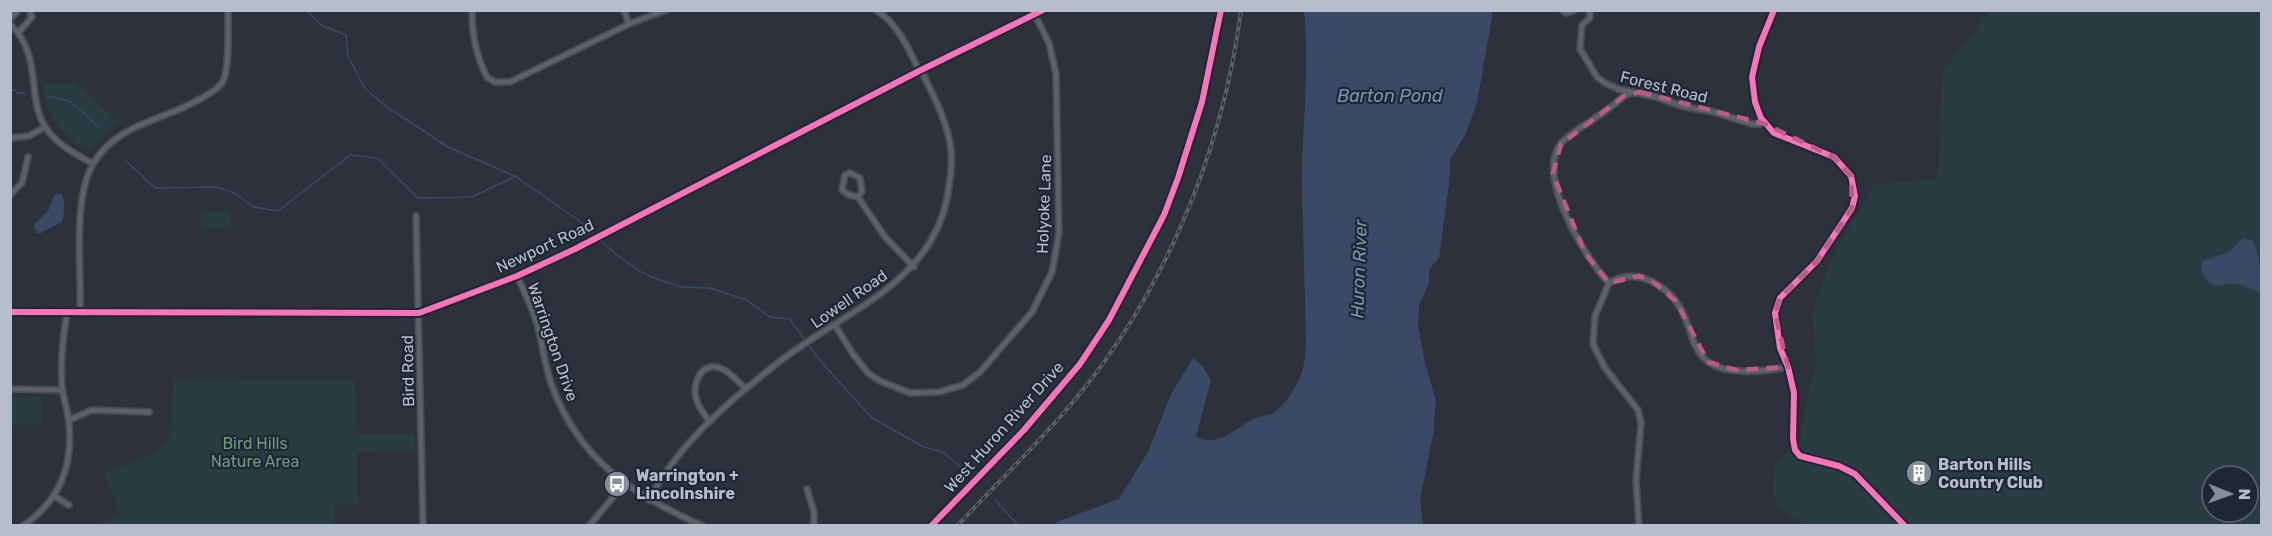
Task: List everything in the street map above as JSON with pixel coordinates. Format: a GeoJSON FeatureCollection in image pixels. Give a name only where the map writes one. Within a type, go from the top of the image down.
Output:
{"type":"FeatureCollection","features":[{"type":"Feature","properties":{"kind":"street"},"geometry":{"type":"LineString","coordinates":[[10,19],[18,10]]}},
{"type":"Feature","properties":{"kind":"street"},"geometry":{"type":"LineString","coordinates":[[19,32],[32,17],[29,10]]}},
{"type":"Feature","properties":{"kind":"street"},"geometry":{"type":"LineString","coordinates":[[81,313],[82,203],[86,180],[93,164],[104,149],[126,131],[188,106],[212,92],[223,82],[228,47],[228,10]]}},
{"type":"Feature","properties":{"kind":"street"},"geometry":{"type":"LineString","coordinates":[[472,10],[472,33],[477,57],[487,77],[495,82],[510,82],[629,24],[666,10]]}},
{"type":"Feature","properties":{"kind":"street"},"geometry":{"type":"LineString","coordinates":[[624,10],[629,24]]}},
{"type":"Feature","properties":{"kind":"street","name":"Lowell Road"},"geometry":{"type":"LineString","coordinates":[[649,500],[669,465],[710,422],[780,361],[888,288],[914,267],[939,226],[948,201],[951,164],[945,122],[900,33],[886,17],[876,10]]}},
{"type":"Feature","properties":{"kind":"street","name":"Newport Road"},"geometry":{"type":"LineString","coordinates":[[10,312],[419,313],[517,276],[598,237],[920,70],[1043,10]]}},
{"type":"Feature","properties":{"kind":"street","name":"West Huron River Drive"},"geometry":{"type":"LineString","coordinates":[[931,525],[1024,430],[1080,364],[1109,320],[1156,231],[1179,178],[1202,102],[1221,10]]}},
{"type":"Feature","properties":{"kind":"street"},"geometry":{"type":"LineString","coordinates":[[1562,10],[1567,13],[1575,10]]}},
{"type":"Feature","properties":{"kind":"street","name":"Forest Road"},"geometry":{"type":"LineString","coordinates":[[1590,10],[1590,18],[1582,25],[1579,38],[1580,49],[1597,77],[1605,83],[1655,96],[1685,107],[1714,112],[1752,124],[1765,124]]}},
{"type":"Feature","properties":{"kind":"street"},"geometry":{"type":"LineString","coordinates":[[1774,10],[1759,47],[1752,77],[1755,102],[1765,124],[1774,133],[1834,157],[1851,176],[1855,196],[1852,208],[1818,261],[1780,298],[1775,313],[1780,348],[1788,367],[1794,393],[1792,439],[1800,456],[1839,466],[1855,474],[1905,525]]}},
{"type":"Feature","properties":{"kind":"street","name":"Holyoke Lane"},"geometry":{"type":"LineString","coordinates":[[835,325],[868,373],[880,381],[910,393],[939,392],[963,385],[980,372],[1032,312],[1052,272],[1059,233],[1056,74],[1049,43],[1035,15]]}},
{"type":"Feature","properties":{"kind":"street"},"geometry":{"type":"LineString","coordinates":[[10,24],[19,32],[29,54],[38,108],[45,127],[58,142],[93,164]]}},
{"type":"Feature","properties":{"kind":"street"},"geometry":{"type":"LineString","coordinates":[[1609,283],[1596,270],[1585,253],[1556,189],[1553,174],[1555,157],[1561,144],[1570,135],[1633,92]]}},
{"type":"Feature","properties":{"kind":"street"},"geometry":{"type":"LineString","coordinates":[[10,138],[29,136],[45,127]]}},
{"type":"Feature","properties":{"kind":"street"},"geometry":{"type":"LineString","coordinates":[[10,195],[22,183],[28,157]]}},
{"type":"Feature","properties":{"kind":"street"},"geometry":{"type":"LineString","coordinates":[[850,173],[860,178],[862,191],[858,196],[849,195],[842,190],[844,175],[850,173]]}},
{"type":"Feature","properties":{"kind":"street"},"geometry":{"type":"LineString","coordinates":[[858,196],[885,237],[914,267]]}},
{"type":"Feature","properties":{"kind":"street","name":"Bird Road"},"geometry":{"type":"LineString","coordinates":[[416,216],[423,525]]}},
{"type":"Feature","properties":{"kind":"street"},"geometry":{"type":"LineString","coordinates":[[1639,525],[1636,481],[1641,423],[1638,410],[1605,368],[1593,344],[1595,315],[1609,283],[1624,275],[1651,280],[1676,301],[1696,348],[1708,362],[1719,368],[1736,370],[1788,367]]}},
{"type":"Feature","properties":{"kind":"street","name":"Warrington Drive"},"geometry":{"type":"LineString","coordinates":[[517,276],[538,328],[552,387],[582,441],[599,462],[624,484],[649,500],[703,525]]}},
{"type":"Feature","properties":{"kind":"street"},"geometry":{"type":"LineString","coordinates":[[23,525],[38,515],[54,496],[69,460],[69,420],[62,390],[63,337],[67,313]]}},
{"type":"Feature","properties":{"kind":"street"},"geometry":{"type":"LineString","coordinates":[[710,422],[699,408],[694,390],[703,370],[710,367],[720,368],[746,389]]}},
{"type":"Feature","properties":{"kind":"street"},"geometry":{"type":"LineString","coordinates":[[10,388],[62,390]]}},
{"type":"Feature","properties":{"kind":"street"},"geometry":{"type":"LineString","coordinates":[[69,420],[92,410],[149,412]]}},
{"type":"Feature","properties":{"kind":"street"},"geometry":{"type":"LineString","coordinates":[[589,525],[624,484]]}},
{"type":"Feature","properties":{"kind":"street"},"geometry":{"type":"LineString","coordinates":[[807,489],[814,512],[814,525]]}},
{"type":"Feature","properties":{"kind":"street"},"geometry":{"type":"LineString","coordinates":[[54,496],[69,505]]}},
{"type":"Feature","properties":{"kind":"highlighted area"},"geometry":{"type":"Polygon","coordinates":[[[1640,92],[1765,124],[1834,157],[1851,176],[1852,208],[1817,261],[1780,298],[1775,313],[1788,367],[1736,370],[1708,362],[1676,301],[1651,280],[1639,276],[1609,283],[1585,253],[1553,174],[1561,144],[1624,96],[1640,92]]]}},
{"type":"Feature","properties":{"kind":"green space","name":"Barton Hills Country Club"},"geometry":{"type":"Polygon","coordinates":[[[1990,11],[2261,11],[2261,525],[1809,525],[1787,513],[1776,503],[1773,488],[1775,463],[1800,441],[1816,364],[1812,313],[1832,257],[1874,184],[1938,179],[1942,73],[1990,11]]]}},
{"type":"Feature","properties":{"kind":"green space"},"geometry":{"type":"Polygon","coordinates":[[[73,79],[118,122],[91,149],[73,142],[73,138],[54,121],[48,109],[43,84],[73,84],[73,79]]]}},
{"type":"Feature","properties":{"kind":"green space"},"geometry":{"type":"Polygon","coordinates":[[[230,211],[231,227],[201,229],[200,213],[230,211]]]}},
{"type":"Feature","properties":{"kind":"green space","name":"Bird Hills Nature Area"},"geometry":{"type":"Polygon","coordinates":[[[173,379],[355,380],[356,434],[414,434],[414,451],[357,452],[358,504],[334,504],[334,525],[96,525],[121,514],[104,473],[157,452],[172,431],[173,379]]]}},
{"type":"Feature","properties":{"kind":"green space"},"geometry":{"type":"Polygon","coordinates":[[[10,397],[41,397],[41,425],[11,425],[10,397]]]}},
{"type":"Feature","properties":{"kind":"water","name":"Barton Pond"},"geometry":{"type":"Polygon","coordinates":[[[1304,11],[1493,11],[1477,103],[1466,133],[1450,160],[1439,258],[1429,269],[1429,283],[1419,305],[1418,326],[1425,363],[1436,401],[1433,435],[1420,499],[1423,525],[1056,525],[1057,522],[1119,499],[1148,452],[1171,394],[1193,358],[1202,366],[1211,380],[1196,437],[1204,440],[1219,439],[1253,419],[1275,412],[1294,390],[1303,366],[1306,339],[1302,184],[1306,75],[1304,11]]]}},
{"type":"Feature","properties":{"kind":"water"},"geometry":{"type":"Polygon","coordinates":[[[55,194],[61,194],[64,200],[62,222],[37,233],[34,228],[35,224],[48,211],[55,194]]]}},
{"type":"Feature","properties":{"kind":"water"},"geometry":{"type":"Polygon","coordinates":[[[2244,238],[2253,241],[2260,266],[2261,293],[2238,284],[2214,285],[2201,270],[2203,261],[2229,252],[2244,238]]]}},
{"type":"Feature","properties":{"kind":"waterway"},"geometry":{"type":"LineString","coordinates":[[306,10],[323,26],[346,35],[348,56],[364,87],[384,105],[448,147],[515,176],[578,220],[596,236]]}},
{"type":"Feature","properties":{"kind":"waterway"},"geometry":{"type":"LineString","coordinates":[[10,90],[25,93]]}},
{"type":"Feature","properties":{"kind":"waterway"},"geometry":{"type":"LineString","coordinates":[[48,96],[70,101],[99,127]]}},
{"type":"Feature","properties":{"kind":"waterway"},"geometry":{"type":"LineString","coordinates":[[125,160],[155,188],[216,187],[234,193],[254,207],[278,211],[350,155],[377,158],[418,198],[472,197],[514,177]]}},
{"type":"Feature","properties":{"kind":"waterway"},"geometry":{"type":"LineString","coordinates":[[599,239],[641,272],[657,279],[682,287],[709,288],[747,300],[770,317],[790,319],[805,340]]}},
{"type":"Feature","properties":{"kind":"waterway"},"geometry":{"type":"LineString","coordinates":[[808,344],[822,363],[872,418],[924,447],[943,452],[972,477]]}},
{"type":"Feature","properties":{"kind":"waterway"},"geometry":{"type":"LineString","coordinates":[[995,500],[1019,526]]}},
{"type":"Feature","properties":{"kind":"railway"},"geometry":{"type":"LineString","coordinates":[[957,526],[1061,416],[1096,373],[1128,327],[1156,278],[1181,227],[1202,174],[1219,120],[1232,65],[1241,10]]}},
{"type":"Feature","properties":{"kind":"cycle path"},"geometry":{"type":"LineString","coordinates":[[10,312],[419,313],[517,276],[575,249],[919,71],[1043,10]]}},
{"type":"Feature","properties":{"kind":"cycle path"},"geometry":{"type":"LineString","coordinates":[[931,526],[1024,430],[1080,364],[1109,320],[1164,215],[1178,178],[1202,102],[1221,10]]}},
{"type":"Feature","properties":{"kind":"cycle path"},"geometry":{"type":"LineString","coordinates":[[1774,10],[1759,47],[1752,77],[1755,102],[1761,118],[1774,133],[1834,157],[1851,176],[1855,196],[1852,208],[1817,261],[1780,298],[1775,313],[1780,348],[1788,367],[1794,393],[1793,439],[1795,450],[1800,456],[1839,466],[1855,474],[1905,526]]}},
{"type":"Feature","properties":{"kind":"place","name":"Barton Hills Country Club"},"geometry":{"type":"Point","coordinates":[1919,473]}},
{"type":"Feature","properties":{"kind":"place","name":"Warrington + Lincolnshire"},"geometry":{"type":"Point","coordinates":[617,484]}},
{"type":"Feature","properties":{"kind":"water label","name":"Huron River"},"geometry":{"type":"Point","coordinates":[1359,269]}}]}
